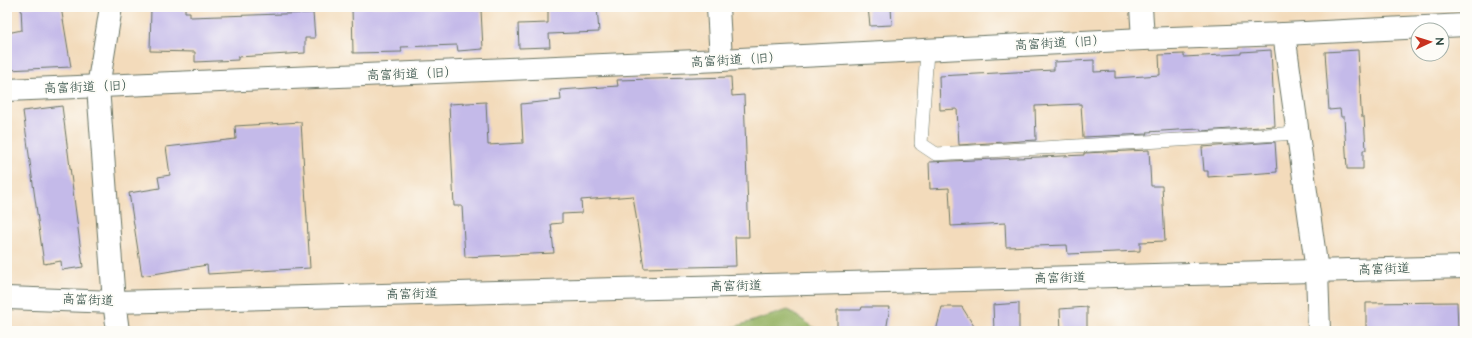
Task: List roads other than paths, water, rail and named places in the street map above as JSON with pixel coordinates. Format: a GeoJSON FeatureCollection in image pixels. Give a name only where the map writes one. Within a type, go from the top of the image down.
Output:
{"type":"FeatureCollection","features":[{"type":"Feature","properties":{"kind":"street"},"geometry":{"type":"LineString","coordinates":[[111,7],[98,87],[114,302],[118,331]]}},
{"type":"Feature","properties":{"kind":"street"},"geometry":{"type":"LineString","coordinates":[[718,7],[721,60]]}},
{"type":"Feature","properties":{"kind":"street"},"geometry":{"type":"LineString","coordinates":[[1141,7],[1143,39]]}},
{"type":"Feature","properties":{"kind":"street","name":"高富街道（旧）"},"geometry":{"type":"LineString","coordinates":[[7,90],[721,60],[1465,25]]}},
{"type":"Feature","properties":{"kind":"street"},"geometry":{"type":"LineString","coordinates":[[1284,34],[1317,271],[1319,331]]}},
{"type":"Feature","properties":{"kind":"street","name":"高富街道"},"geometry":{"type":"LineString","coordinates":[[7,298],[114,302],[1465,267]]}},
{"type":"Feature","properties":{"kind":"lane"},"geometry":{"type":"LineString","coordinates":[[927,50],[921,144],[936,154],[1298,133]]}}]}
